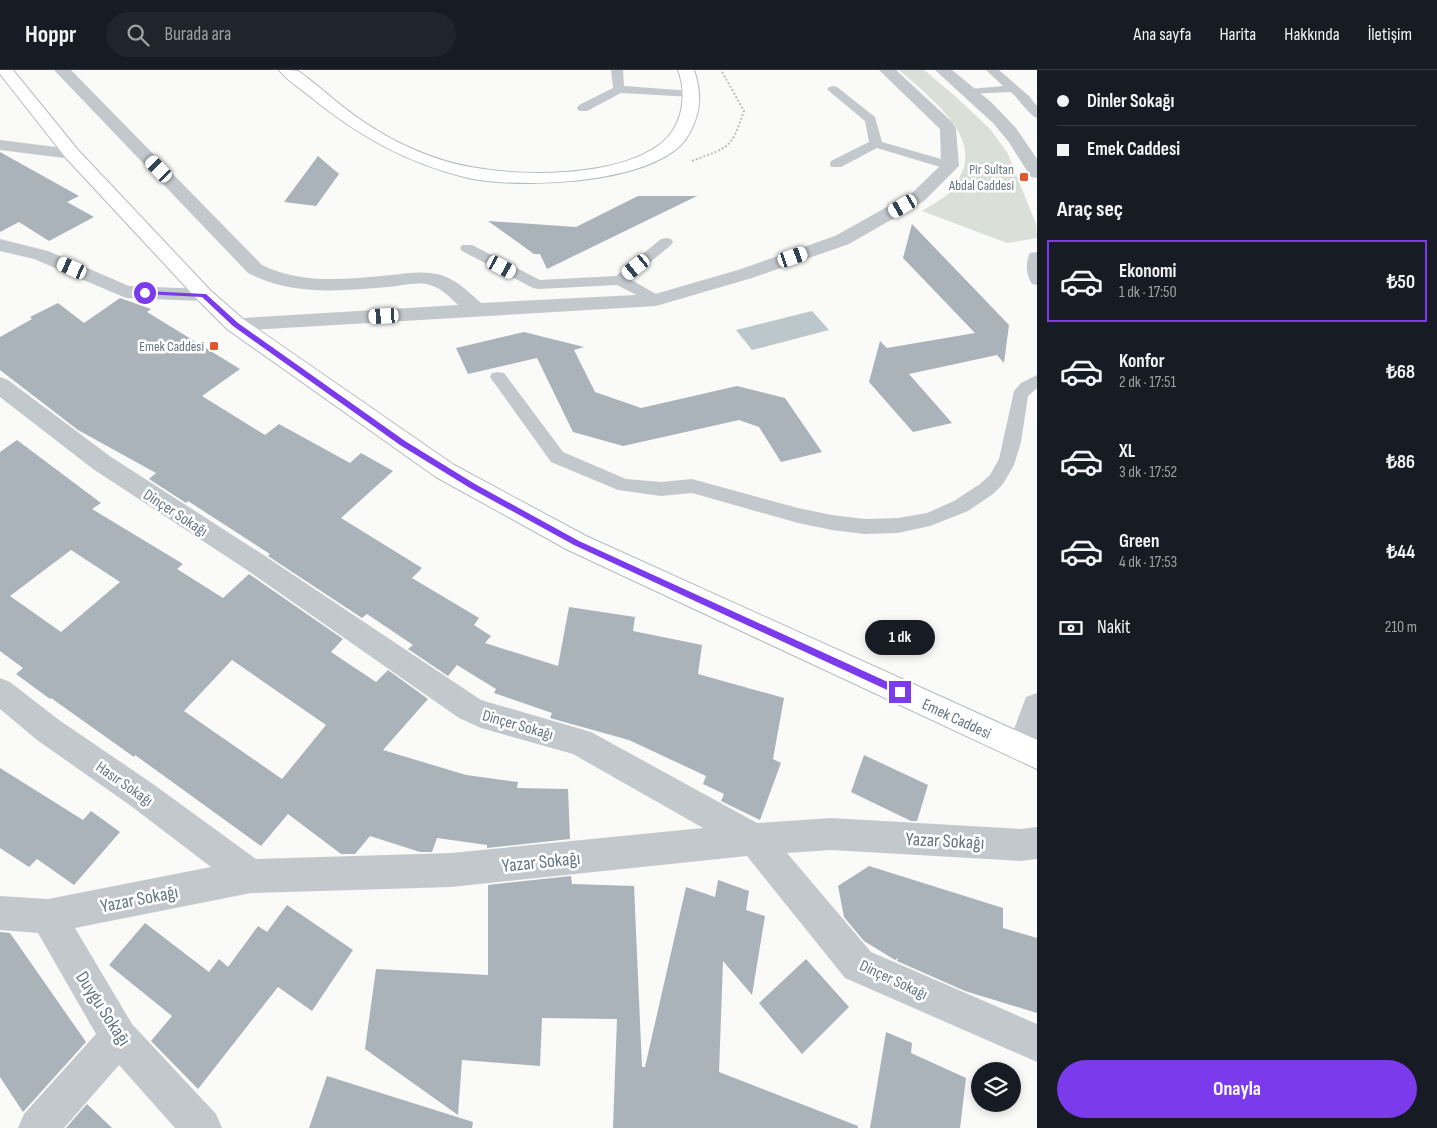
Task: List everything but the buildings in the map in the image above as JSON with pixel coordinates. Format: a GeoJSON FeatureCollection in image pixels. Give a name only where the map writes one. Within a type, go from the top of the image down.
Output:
{"type":"FeatureCollection","features":[{"type":"Feature","properties":{"kind":"street"},"geometry":{"type":"LineString","coordinates":[[62,70],[256,269],[265,275],[290,282],[330,284],[427,278],[446,284],[477,311]]}},
{"type":"Feature","properties":{"kind":"street"},"geometry":{"type":"LineString","coordinates":[[288,70],[351,121],[413,154],[450,168],[482,175],[553,178],[622,167],[662,151],[674,142],[689,116],[692,94],[686,70]]}},
{"type":"Feature","properties":{"kind":"street"},"geometry":{"type":"LineString","coordinates":[[236,324],[656,300],[745,274],[842,240],[918,197],[950,166],[948,128],[944,122],[887,70]]}},
{"type":"Feature","properties":{"kind":"street"},"geometry":{"type":"LineString","coordinates":[[943,70],[999,119],[1019,144],[1037,173]]}},
{"type":"Feature","properties":{"kind":"street","name":"Emek Caddesi"},"geometry":{"type":"LineString","coordinates":[[4,71],[72,154],[204,295],[236,324],[402,443],[445,471],[577,543],[1030,752]]}},
{"type":"Feature","properties":{"kind":"street"},"geometry":{"type":"LineString","coordinates":[[0,145],[72,154]]}},
{"type":"Feature","properties":{"kind":"street"},"geometry":{"type":"LineString","coordinates":[[0,245],[41,255],[126,292],[204,295]]}},
{"type":"Feature","properties":{"kind":"street","name":"Dinçer Sokağı"},"geometry":{"type":"LineString","coordinates":[[0,385],[102,463],[253,561],[470,709],[481,714],[580,742],[754,839],[858,965],[1037,1043]]}},
{"type":"Feature","properties":{"kind":"street","name":"Hasır Sokağı"},"geometry":{"type":"LineString","coordinates":[[0,691],[48,730],[142,795],[251,876]]}},
{"type":"Feature","properties":{"kind":"street"},"geometry":{"type":"LineString","coordinates":[[1030,752],[1037,706]]}},
{"type":"Feature","properties":{"kind":"street","name":"Yazar Sokağı"},"geometry":{"type":"LineString","coordinates":[[48,916],[251,876],[451,870],[754,839],[831,834],[1021,844],[1037,843]]}},
{"type":"Feature","properties":{"kind":"street"},"geometry":{"type":"LineString","coordinates":[[0,913],[48,916]]}},
{"type":"Feature","properties":{"kind":"street","name":"Duygu Sokağı"},"geometry":{"type":"LineString","coordinates":[[48,916],[119,1037],[202,1128]]}},
{"type":"Feature","properties":{"kind":"street"},"geometry":{"type":"LineString","coordinates":[[38,1128],[119,1037]]}},
{"type":"Feature","properties":{"kind":"lane"},"geometry":{"type":"LineString","coordinates":[[617,70],[619,89]]}},
{"type":"Feature","properties":{"kind":"lane"},"geometry":{"type":"LineString","coordinates":[[992,70],[1025,98],[1037,114]]}},
{"type":"Feature","properties":{"kind":"lane"},"geometry":{"type":"LineString","coordinates":[[970,92],[1014,88]]}},
{"type":"Feature","properties":{"kind":"lane"},"geometry":{"type":"LineString","coordinates":[[583,108],[619,89],[692,94]]}},
{"type":"Feature","properties":{"kind":"lane"},"geometry":{"type":"LineString","coordinates":[[833,89],[871,120],[876,144]]}},
{"type":"Feature","properties":{"kind":"lane"},"geometry":{"type":"LineString","coordinates":[[836,164],[876,144],[950,166]]}},
{"type":"Feature","properties":{"kind":"lane"},"geometry":{"type":"LineString","coordinates":[[620,280],[666,242]]}},
{"type":"Feature","properties":{"kind":"lane"},"geometry":{"type":"LineString","coordinates":[[467,248],[538,285],[620,280],[656,300]]}},
{"type":"Feature","properties":{"kind":"lane"},"geometry":{"type":"LineString","coordinates":[[1037,256],[1035,256],[1034,273],[1037,281]]}},
{"type":"Feature","properties":{"kind":"lane"},"geometry":{"type":"LineString","coordinates":[[498,377],[557,457],[624,485],[661,489],[692,486],[830,523],[867,527],[916,524],[949,512],[988,491],[1006,464],[1020,395],[1037,380]]}},
{"type":"Feature","properties":{"kind":"shaded area"},"geometry":{"type":"Polygon","coordinates":[[[899,70],[924,70],[990,129],[1007,152],[1036,224],[1037,238],[1007,243],[922,211],[944,197],[953,188],[965,163],[964,147],[959,132],[949,118],[937,104],[899,70]]]}},
{"type":"Feature","properties":{"kind":"shaded area"},"geometry":{"type":"Polygon","coordinates":[[[812,311],[829,330],[752,350],[736,330],[812,311]]]}},
{"type":"Feature","properties":{"kind":"place","name":"Pir Sultan Abdal Caddesi"},"geometry":{"type":"Point","coordinates":[1024,177]}},
{"type":"Feature","properties":{"kind":"place","name":"Emek Caddesi"},"geometry":{"type":"Point","coordinates":[214,346]}},
{"type":"Feature","properties":{"kind":"route"},"geometry":{"type":"LineString","coordinates":[[145,293],[204,295],[236,324],[402,443],[445,471],[577,543],[900,692]]}}]}
